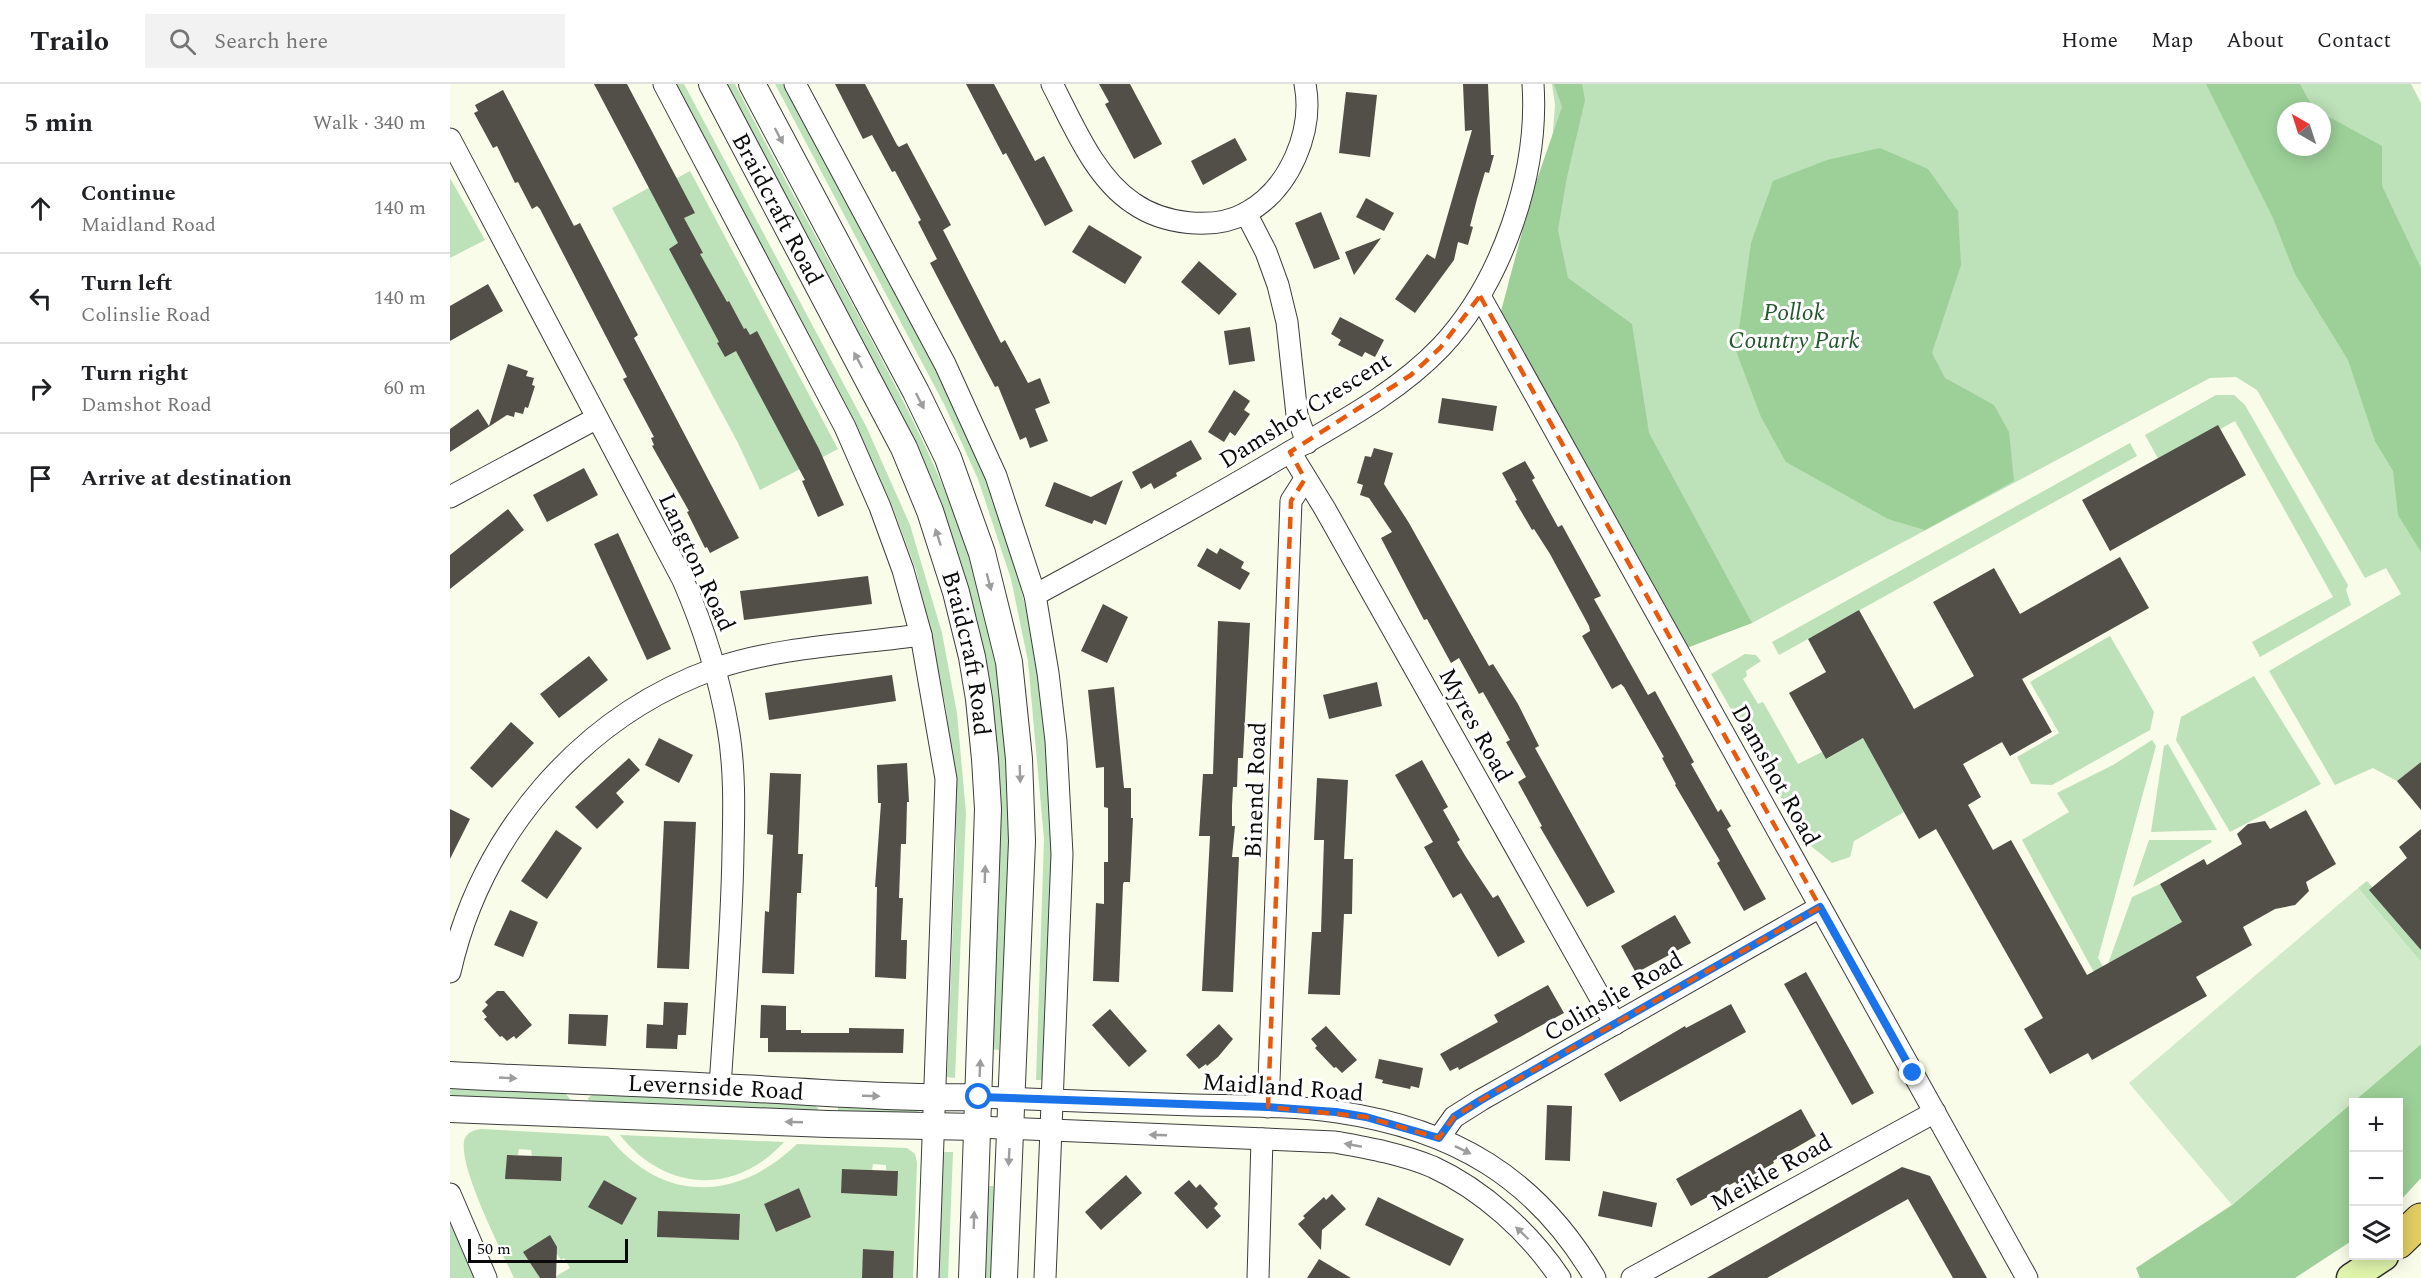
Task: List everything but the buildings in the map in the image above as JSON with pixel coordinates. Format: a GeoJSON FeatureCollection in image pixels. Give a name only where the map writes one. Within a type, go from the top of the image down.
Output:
{"type":"FeatureCollection","features":[{"type":"Feature","properties":{"kind":"highway"},"geometry":{"type":"LineString","coordinates":[[2403,1237],[2421,1220]]}},
{"type":"Feature","properties":{"kind":"main road"},"geometry":{"type":"LineString","coordinates":[[2403,1244],[2421,1233]]}},
{"type":"Feature","properties":{"kind":"main road"},"geometry":{"type":"LineString","coordinates":[[2351,1278],[2378,1260]]}},
{"type":"Feature","properties":{"kind":"street","name":"Braidcraft Road"},"geometry":{"type":"LineString","coordinates":[[664,84],[845,428],[880,507],[903,570],[921,635],[946,779],[928,1278]]}},
{"type":"Feature","properties":{"kind":"street","name":"Braidcraft Road"},"geometry":{"type":"LineString","coordinates":[[712,84],[904,448],[930,511],[956,592],[972,657],[979,699],[988,809],[972,1278]]}},
{"type":"Feature","properties":{"kind":"street","name":"Braidcraft Road"},"geometry":{"type":"LineString","coordinates":[[752,84],[929,419],[964,502],[982,553],[1009,662],[1016,710],[1022,841],[1004,1278]]}},
{"type":"Feature","properties":{"kind":"street"},"geometry":{"type":"LineString","coordinates":[[795,84],[945,364],[996,476],[1035,596],[1048,673],[1062,815],[1045,1278]]}},
{"type":"Feature","properties":{"kind":"street"},"geometry":{"type":"LineString","coordinates":[[1052,84],[1095,162],[1121,195],[1134,204],[1160,215],[1195,223],[1227,219],[1246,213],[1262,201],[1279,183],[1299,149],[1306,124],[1308,99],[1305,84]]}},
{"type":"Feature","properties":{"kind":"street","name":"Damshot Crescent"},"geometry":{"type":"LineString","coordinates":[[1035,596],[1252,476],[1381,397],[1411,375],[1440,348],[1462,323],[1480,296],[1501,252],[1527,169],[1533,138],[1533,84]]}},
{"type":"Feature","properties":{"kind":"street","name":"Langton Road"},"geometry":{"type":"LineString","coordinates":[[450,139],[683,580],[702,623],[716,669],[728,728],[734,823],[733,881],[720,1087]]}},
{"type":"Feature","properties":{"kind":"street"},"geometry":{"type":"LineString","coordinates":[[1246,213],[1266,252],[1278,285],[1291,353],[1298,447]]}},
{"type":"Feature","properties":{"kind":"street","name":"Damshot Road"},"geometry":{"type":"LineString","coordinates":[[1480,296],[2027,1278]]}},
{"type":"Feature","properties":{"kind":"street"},"geometry":{"type":"LineString","coordinates":[[450,497],[597,418]]}},
{"type":"Feature","properties":{"kind":"street","name":"Myres Road"},"geometry":{"type":"LineString","coordinates":[[1298,447],[1305,480],[1324,509],[1615,1024]]}},
{"type":"Feature","properties":{"kind":"street","name":"Binend Road"},"geometry":{"type":"LineString","coordinates":[[1268,1107],[1291,501],[1305,480]]}},
{"type":"Feature","properties":{"kind":"street"},"geometry":{"type":"LineString","coordinates":[[450,972],[462,926],[477,888],[499,846],[532,800],[558,770],[617,720],[666,690],[716,669],[770,656],[921,635]]}},
{"type":"Feature","properties":{"kind":"street","name":"Colinslie Road"},"geometry":{"type":"LineString","coordinates":[[1439,1138],[1454,1117],[1820,907]]}},
{"type":"Feature","properties":{"kind":"street","name":"Levernside Road"},"geometry":{"type":"LineString","coordinates":[[450,1075],[720,1087],[830,1095],[979,1097]]}},
{"type":"Feature","properties":{"kind":"street"},"geometry":{"type":"LineString","coordinates":[[582,1082],[582,1114]]}},
{"type":"Feature","properties":{"kind":"street"},"geometry":{"type":"LineString","coordinates":[[828,1124],[830,1095]]}},
{"type":"Feature","properties":{"kind":"street","name":"Maidland Road"},"geometry":{"type":"LineString","coordinates":[[979,1097],[1268,1107],[1336,1112],[1366,1117],[1439,1138],[1483,1160],[1526,1190],[1564,1231],[1595,1278]]}},
{"type":"Feature","properties":{"kind":"street","name":"Levernside Road"},"geometry":{"type":"LineString","coordinates":[[450,1109],[828,1124],[978,1127]]}},
{"type":"Feature","properties":{"kind":"street","name":"Meikle Road"},"geometry":{"type":"LineString","coordinates":[[1632,1278],[1935,1112]]}},
{"type":"Feature","properties":{"kind":"street"},"geometry":{"type":"LineString","coordinates":[[978,1127],[1335,1142],[1409,1159],[1456,1180],[1502,1214],[1547,1258],[1560,1278]]}},
{"type":"Feature","properties":{"kind":"street"},"geometry":{"type":"LineString","coordinates":[[1258,1278],[1262,1139]]}},
{"type":"Feature","properties":{"kind":"street"},"geometry":{"type":"LineString","coordinates":[[1502,1214],[1526,1190]]}},
{"type":"Feature","properties":{"kind":"street"},"geometry":{"type":"LineString","coordinates":[[450,1194],[486,1278]]}},
{"type":"Feature","properties":{"kind":"highlighted area"},"geometry":{"type":"Polygon","coordinates":[[[1480,296],[1820,907],[1481,1100],[1454,1117],[1439,1138],[1366,1117],[1268,1107],[1291,501],[1305,479],[1290,452],[1411,375],[1440,348],[1480,296]]]}},
{"type":"Feature","properties":{"kind":"green space"},"geometry":{"type":"Polygon","coordinates":[[[674,84],[684,84],[866,426],[910,525],[942,633],[957,713],[966,813],[955,1078],[947,1077],[956,844],[953,773],[946,708],[916,570],[893,508],[858,431],[674,84]]]}},
{"type":"Feature","properties":{"kind":"green space"},"geometry":{"type":"Polygon","coordinates":[[[722,84],[735,84],[895,386],[946,494],[972,567],[997,673],[1009,766],[1010,888],[999,1050],[991,1049],[972,613],[722,84]]]}},
{"type":"Feature","properties":{"kind":"green space"},"geometry":{"type":"Polygon","coordinates":[[[775,84],[786,84],[941,377],[985,475],[1018,576],[1037,657],[1047,731],[1054,840],[1044,1080],[1036,1080],[1044,839],[1028,661],[1011,579],[978,479],[945,406],[775,84]]]}},
{"type":"Feature","properties":{"kind":"green space","name":"Pollok Country Park"},"geometry":{"type":"Polygon","coordinates":[[[1552,84],[2411,84],[2421,103],[2421,762],[2397,781],[2373,768],[2335,785],[2269,671],[2401,594],[2386,568],[2365,578],[2257,390],[2236,377],[2210,378],[1752,623],[1696,643],[1509,280],[1551,156],[1555,105],[1552,84]]]}},
{"type":"Feature","properties":{"kind":"green space"},"geometry":{"type":"Polygon","coordinates":[[[1554,84],[1582,84],[1585,100],[1567,177],[1558,230],[1568,278],[1632,324],[1649,433],[1752,623],[1679,651],[1500,315],[1533,191],[1562,107],[1554,84]]]}},
{"type":"Feature","properties":{"kind":"green space"},"geometry":{"type":"Polygon","coordinates":[[[2206,84],[2300,84],[2310,102],[2277,102],[2277,156],[2331,156],[2331,118],[2382,146],[2382,186],[2421,268],[2421,552],[2398,515],[2393,471],[2375,441],[2348,360],[2295,274],[2273,218],[2206,84]]]}},
{"type":"Feature","properties":{"kind":"green space"},"geometry":{"type":"Polygon","coordinates":[[[1880,148],[1928,169],[1958,211],[1961,265],[1932,353],[1945,378],[1994,405],[2009,432],[2014,481],[1925,530],[1888,519],[1786,462],[1761,417],[1736,351],[1751,243],[1773,181],[1827,160],[1880,148]]]}},
{"type":"Feature","properties":{"kind":"green space"},"geometry":{"type":"Polygon","coordinates":[[[690,171],[838,449],[760,490],[738,443],[612,208],[674,174],[677,178],[690,171]]]}},
{"type":"Feature","properties":{"kind":"green space"},"geometry":{"type":"Polygon","coordinates":[[[450,178],[485,240],[450,258],[450,178]]]}},
{"type":"Feature","properties":{"kind":"green space"},"geometry":{"type":"Polygon","coordinates":[[[2216,395],[2234,395],[2245,405],[2348,585],[2346,590],[2351,605],[2260,657],[2252,642],[2333,597],[2235,421],[2160,462],[2145,435],[2216,395]]]}},
{"type":"Feature","properties":{"kind":"green space"},"geometry":{"type":"Polygon","coordinates":[[[2130,443],[2137,456],[1779,655],[1772,642],[2130,443]]]}},
{"type":"Feature","properties":{"kind":"green space"},"geometry":{"type":"Polygon","coordinates":[[[2110,636],[2154,712],[2150,730],[2052,785],[2031,784],[2017,757],[2059,733],[2030,682],[2110,636]]]}},
{"type":"Feature","properties":{"kind":"green space"},"geometry":{"type":"Polygon","coordinates":[[[1745,654],[1756,655],[1761,661],[1746,671],[1747,676],[1743,679],[1758,704],[1763,702],[1798,764],[1822,752],[1827,759],[1863,738],[1904,812],[1854,841],[1850,857],[1832,863],[1806,842],[1711,674],[1745,654]]]}},
{"type":"Feature","properties":{"kind":"green space"},"geometry":{"type":"Polygon","coordinates":[[[2254,676],[2321,784],[2230,832],[2176,740],[2181,717],[2254,676]]]}},
{"type":"Feature","properties":{"kind":"green space"},"geometry":{"type":"Polygon","coordinates":[[[2152,740],[2156,746],[2098,958],[2105,970],[2096,976],[2022,840],[2069,812],[2057,793],[2113,765],[2152,740]]]}},
{"type":"Feature","properties":{"kind":"green space"},"geometry":{"type":"Polygon","coordinates":[[[2168,744],[2217,830],[2151,832],[2164,746],[2168,744]]]}},
{"type":"Feature","properties":{"kind":"green space"},"geometry":{"type":"Polygon","coordinates":[[[2149,840],[2211,840],[2212,842],[2133,887],[2149,840]]]}},
{"type":"Feature","properties":{"kind":"green space"},"geometry":{"type":"Polygon","coordinates":[[[2367,881],[2404,925],[2421,912],[2421,962],[2358,888],[2367,881]]]}},
{"type":"Feature","properties":{"kind":"green space"},"geometry":{"type":"Polygon","coordinates":[[[2160,884],[2197,949],[2185,956],[2169,929],[2108,964],[2132,897],[2160,884]]]}},
{"type":"Feature","properties":{"kind":"green space"},"geometry":{"type":"Polygon","coordinates":[[[2358,888],[2421,962],[2421,1044],[2358,1098],[2349,1098],[2349,1105],[2232,1205],[2129,1083],[2358,888]]]}},
{"type":"Feature","properties":{"kind":"green space"},"geometry":{"type":"Polygon","coordinates":[[[2421,1044],[2421,1178],[2403,1198],[2403,1098],[2358,1098],[2421,1044]]]}},
{"type":"Feature","properties":{"kind":"green space"},"geometry":{"type":"Polygon","coordinates":[[[450,1089],[565,1093],[570,1099],[569,1101],[450,1099],[450,1089]]]}},
{"type":"Feature","properties":{"kind":"green space"},"geometry":{"type":"Polygon","coordinates":[[[592,1095],[813,1104],[818,1108],[817,1111],[589,1103],[588,1098],[592,1095]]]}},
{"type":"Feature","properties":{"kind":"green space"},"geometry":{"type":"Polygon","coordinates":[[[838,1105],[918,1108],[917,1115],[838,1115],[838,1105]]]}},
{"type":"Feature","properties":{"kind":"green space"},"geometry":{"type":"Polygon","coordinates":[[[2349,1105],[2349,1243],[2295,1278],[2140,1278],[2136,1268],[2232,1205],[2349,1105]]]}},
{"type":"Feature","properties":{"kind":"green space"},"geometry":{"type":"Polygon","coordinates":[[[481,1129],[608,1136],[629,1158],[652,1174],[676,1184],[700,1187],[725,1185],[750,1177],[774,1163],[797,1144],[907,1148],[915,1154],[917,1163],[913,1278],[893,1278],[894,1251],[864,1249],[862,1278],[553,1278],[570,1268],[564,1258],[561,1260],[557,1254],[534,1268],[540,1278],[514,1278],[482,1208],[467,1166],[464,1150],[465,1138],[470,1133],[481,1129]],[[519,1149],[518,1155],[507,1155],[506,1179],[561,1181],[532,1156],[531,1150],[519,1149]],[[873,1164],[872,1170],[843,1169],[841,1193],[898,1171],[886,1170],[886,1165],[873,1164]],[[604,1180],[589,1207],[614,1217],[613,1220],[622,1225],[637,1198],[604,1180]],[[799,1188],[764,1204],[776,1232],[787,1228],[785,1224],[811,1217],[799,1188]],[[722,1214],[657,1237],[739,1240],[740,1215],[722,1214]]]}},
{"type":"Feature","properties":{"kind":"green space"},"geometry":{"type":"Polygon","coordinates":[[[620,1135],[784,1142],[765,1160],[744,1172],[722,1179],[700,1180],[679,1177],[658,1168],[638,1154],[620,1135]]]}},
{"type":"Feature","properties":{"kind":"green space"},"geometry":{"type":"Polygon","coordinates":[[[943,1152],[953,1152],[948,1278],[939,1278],[943,1152]]]}},
{"type":"Feature","properties":{"kind":"green space"},"geometry":{"type":"Polygon","coordinates":[[[984,1186],[995,1186],[991,1278],[981,1278],[984,1186]]]}},
{"type":"Feature","properties":{"kind":"green space"},"geometry":{"type":"Polygon","coordinates":[[[450,1221],[478,1278],[450,1278],[450,1221]]]}},
{"type":"Feature","properties":{"kind":"route"},"geometry":{"type":"LineString","coordinates":[[979,1097],[1268,1107],[1336,1112],[1410,1128],[1439,1138],[1454,1117],[1481,1100],[1820,907],[1913,1073]]}}]}
